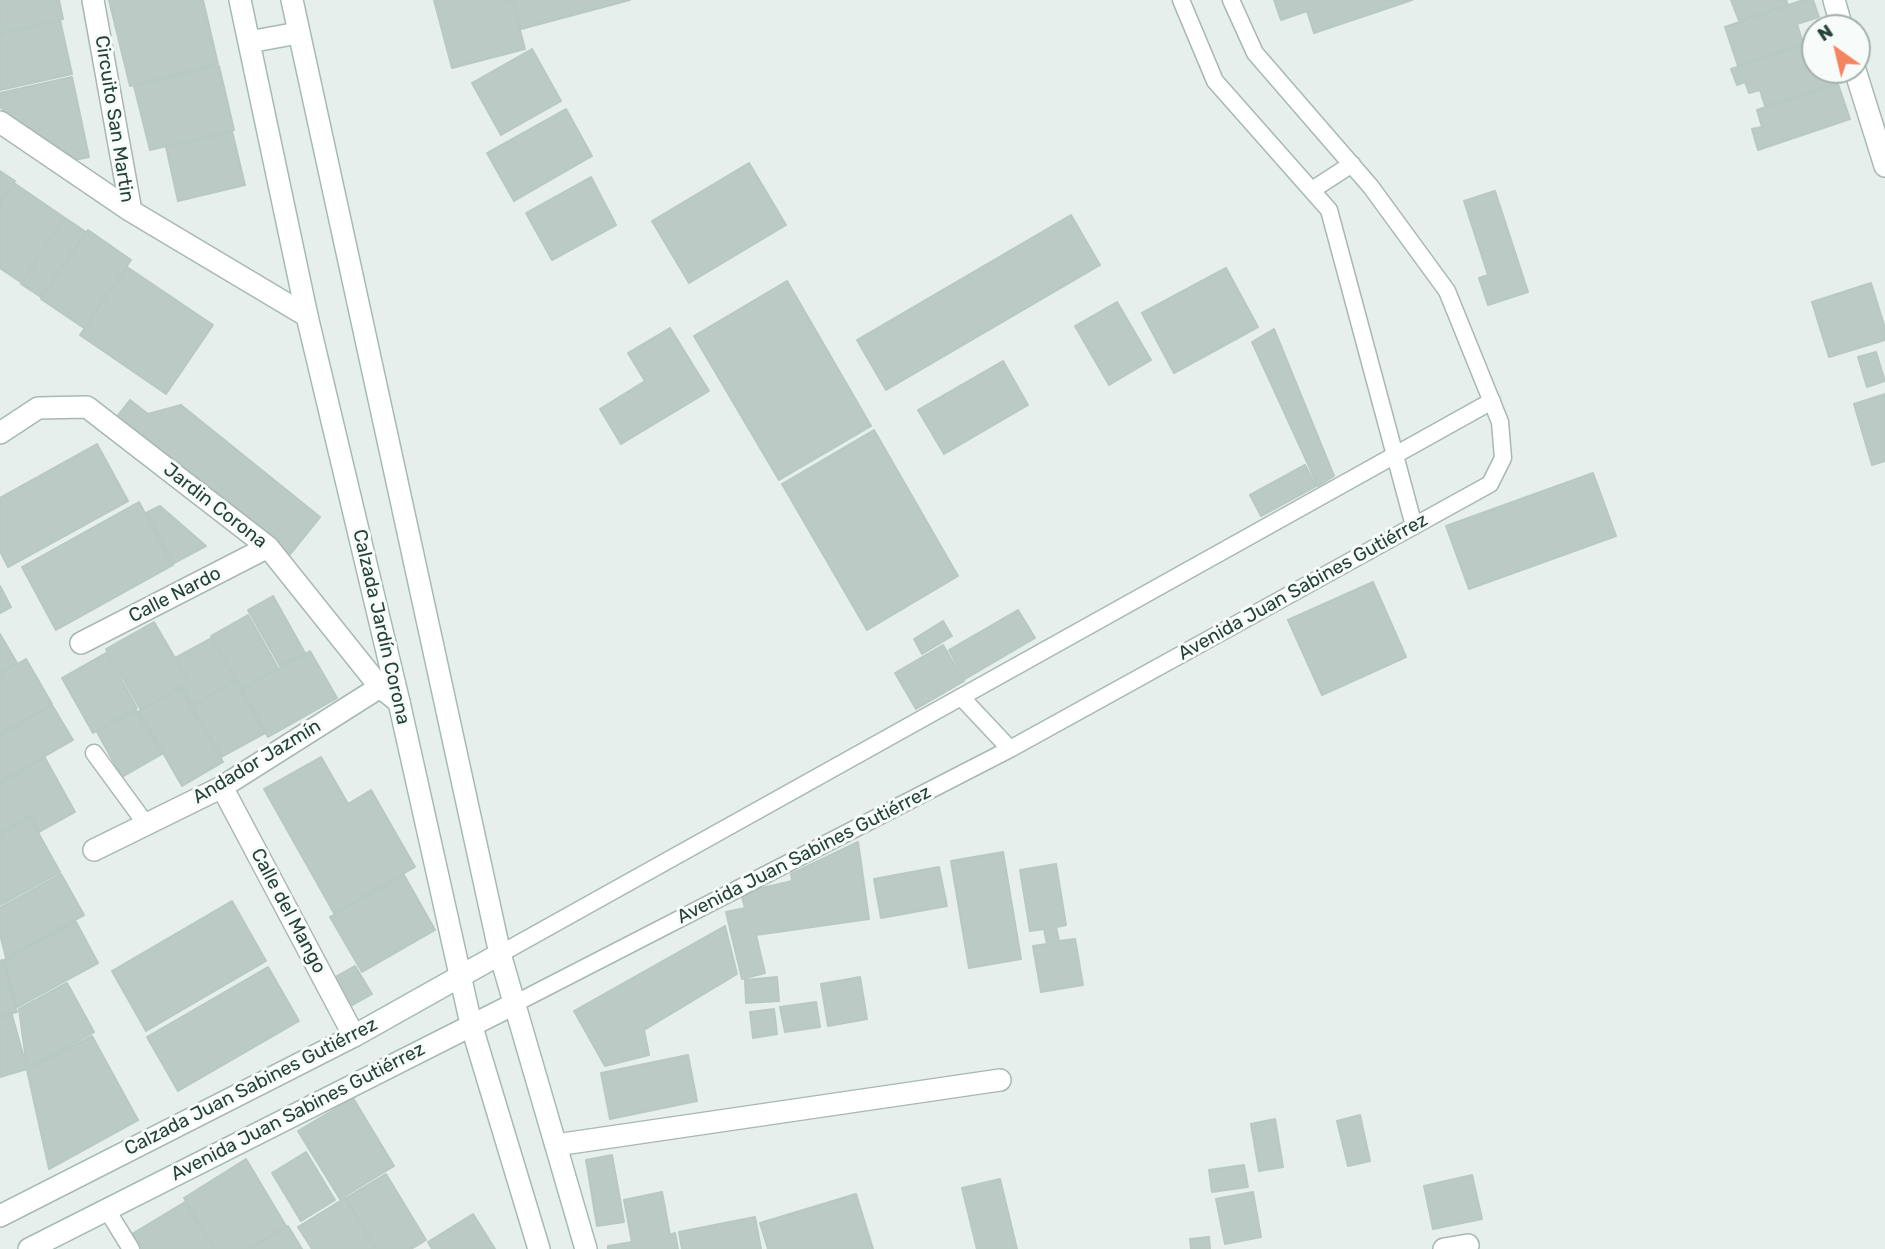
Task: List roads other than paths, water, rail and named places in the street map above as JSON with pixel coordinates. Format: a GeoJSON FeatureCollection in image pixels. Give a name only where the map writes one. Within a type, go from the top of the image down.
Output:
{"type":"FeatureCollection","features":[{"type":"Feature","properties":{"kind":"street","name":"Circuito San Martin"},"geometry":{"type":"LineString","coordinates":[[93,0],[131,211]]}},
{"type":"Feature","properties":{"kind":"street","name":"Calzada Jardín Corona"},"geometry":{"type":"LineString","coordinates":[[240,0],[306,316],[399,702],[471,1024],[539,1249]]}},
{"type":"Feature","properties":{"kind":"street"},"geometry":{"type":"LineString","coordinates":[[292,0],[500,954],[586,1249]]}},
{"type":"Feature","properties":{"kind":"street"},"geometry":{"type":"LineString","coordinates":[[249,42],[298,33]]}},
{"type":"Feature","properties":{"kind":"street"},"geometry":{"type":"LineString","coordinates":[[1859,84],[1885,166]]}},
{"type":"Feature","properties":{"kind":"street","name":"Circuito San Martin"},"geometry":{"type":"LineString","coordinates":[[0,122],[131,211]]}},
{"type":"Feature","properties":{"kind":"street"},"geometry":{"type":"LineString","coordinates":[[131,211],[306,316]]}},
{"type":"Feature","properties":{"kind":"street","name":"Jardin Corona"},"geometry":{"type":"LineString","coordinates":[[0,433],[38,408],[87,407],[268,547],[380,687],[399,702]]}},
{"type":"Feature","properties":{"kind":"street","name":"Calle Nardo"},"geometry":{"type":"LineString","coordinates":[[82,643],[268,547]]}},
{"type":"Feature","properties":{"kind":"street","name":"Andador Jazmín"},"geometry":{"type":"LineString","coordinates":[[94,850],[222,787],[380,687]]}},
{"type":"Feature","properties":{"kind":"street","name":"Calle del Mango"},"geometry":{"type":"LineString","coordinates":[[222,787],[354,1036]]}},
{"type":"Feature","properties":{"kind":"street","name":"Calzada Juan Sabines Gutiérrez"},"geometry":{"type":"LineString","coordinates":[[0,1216],[354,1036],[500,954]]}},
{"type":"Feature","properties":{"kind":"street","name":"Avenida Juan Sabines Gutiérrez"},"geometry":{"type":"LineString","coordinates":[[29,1249],[516,1003]]}},
{"type":"Feature","properties":{"kind":"street"},"geometry":{"type":"LineString","coordinates":[[556,1145],[1000,1080]]}},
{"type":"Feature","properties":{"kind":"street"},"geometry":{"type":"LineString","coordinates":[[1444,1249],[1468,1245]]}},
{"type":"Feature","properties":{"kind":"lane"},"geometry":{"type":"LineString","coordinates":[[1181,0],[1215,81],[1329,210],[1363,327],[1394,457],[1414,526]]}},
{"type":"Feature","properties":{"kind":"lane","name":"Avenida Juan Sabines Gutiérrez"},"geometry":{"type":"LineString","coordinates":[[516,1003],[1010,749],[1490,484],[1503,458],[1500,422],[1447,291],[1352,164],[1255,53],[1231,0]]}},
{"type":"Feature","properties":{"kind":"lane"},"geometry":{"type":"LineString","coordinates":[[1312,190],[1352,164]]}},
{"type":"Feature","properties":{"kind":"lane"},"geometry":{"type":"LineString","coordinates":[[500,954],[963,699],[1492,401]]}},
{"type":"Feature","properties":{"kind":"lane"},"geometry":{"type":"LineString","coordinates":[[963,699],[1010,749]]}},
{"type":"Feature","properties":{"kind":"lane"},"geometry":{"type":"LineString","coordinates":[[94,752],[146,824]]}},
{"type":"Feature","properties":{"kind":"lane"},"geometry":{"type":"LineString","coordinates":[[107,1210],[131,1249]]}}]}
